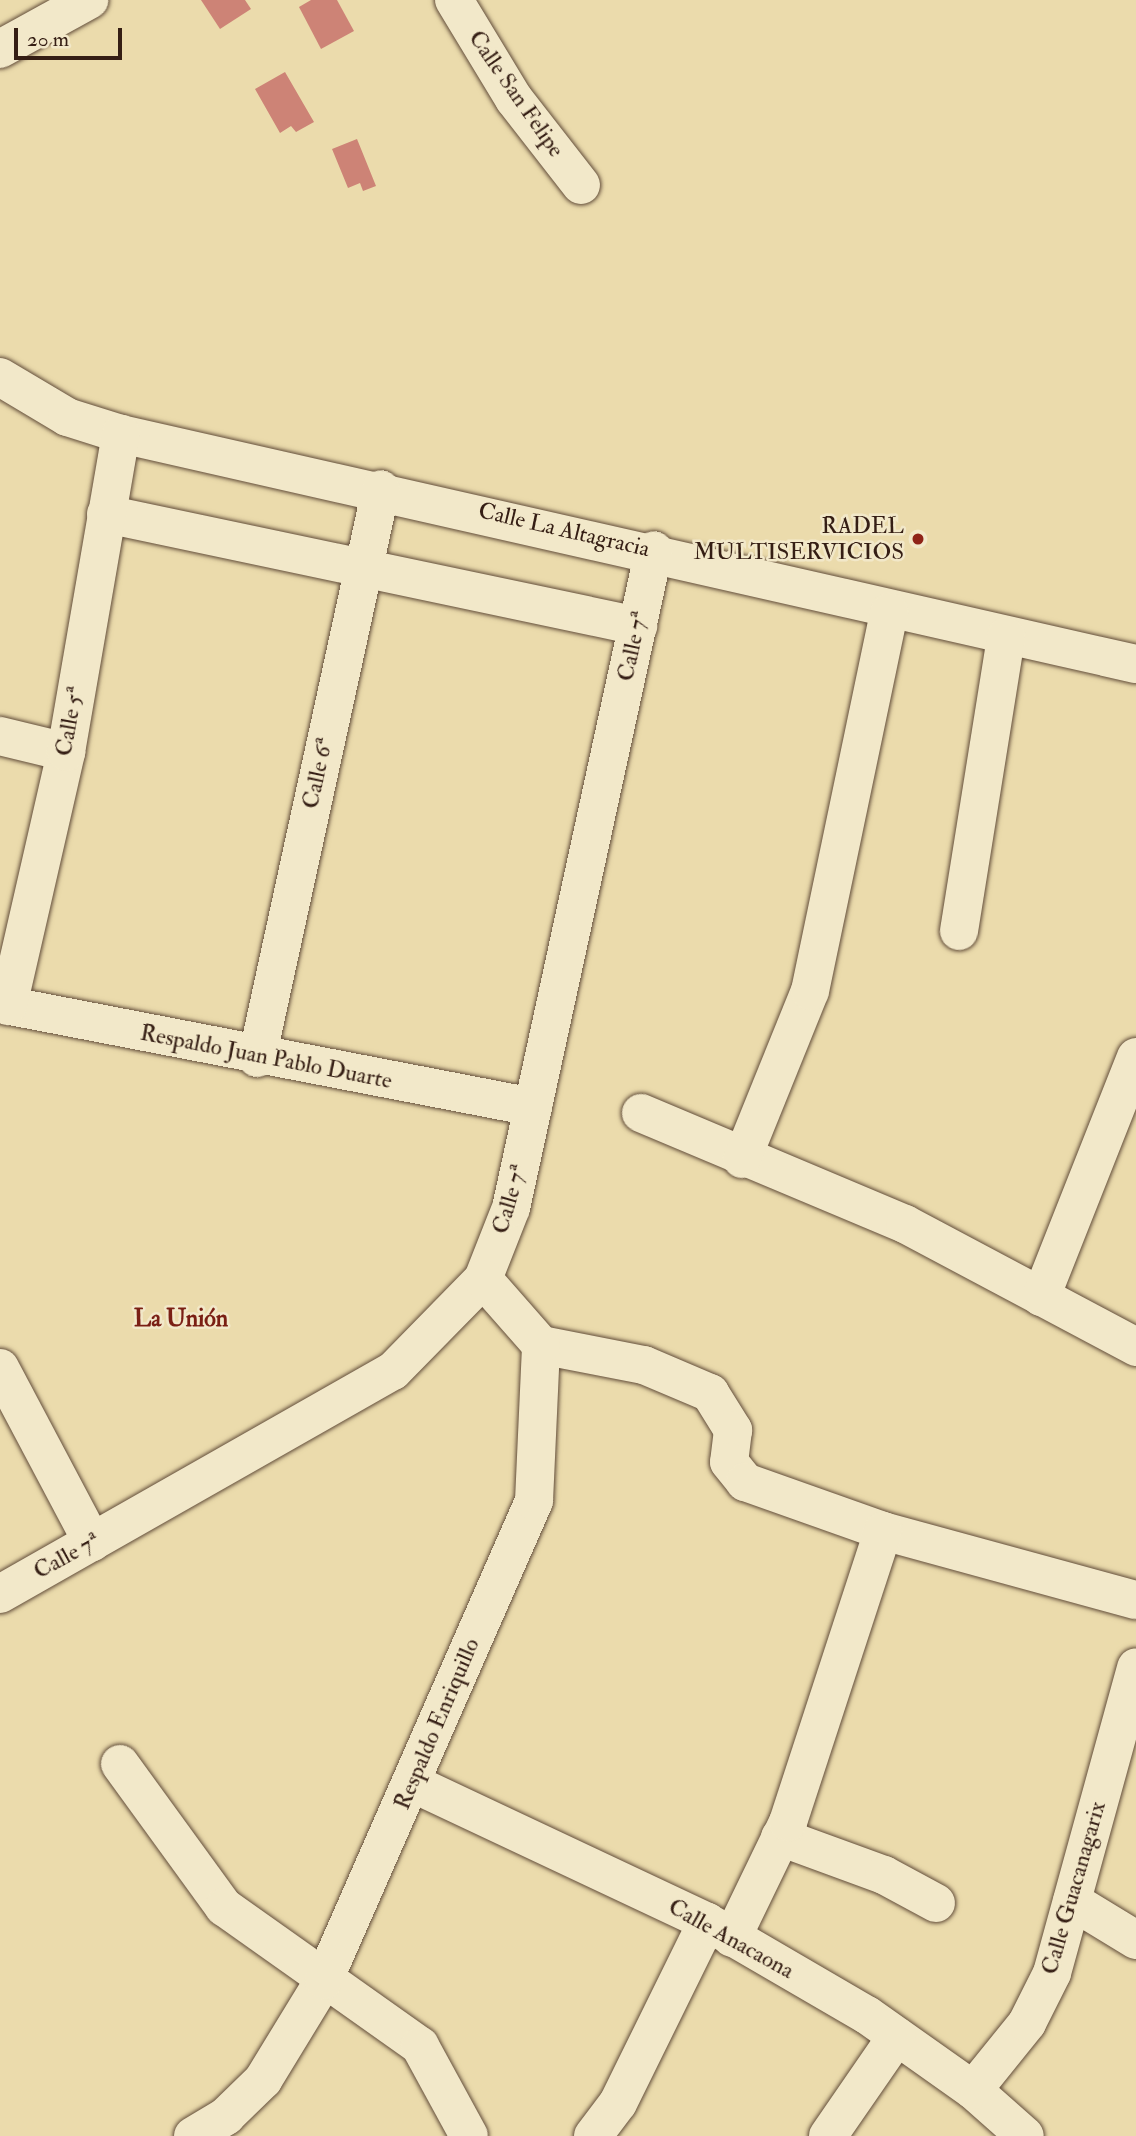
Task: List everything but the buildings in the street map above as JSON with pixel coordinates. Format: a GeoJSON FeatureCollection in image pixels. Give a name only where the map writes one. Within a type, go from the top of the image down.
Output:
{"type":"FeatureCollection","features":[{"type":"Feature","properties":{"kind":"street"},"geometry":{"type":"LineString","coordinates":[[0,49],[89,0]]}},
{"type":"Feature","properties":{"kind":"street","name":"Calle San Felipe"},"geometry":{"type":"LineString","coordinates":[[454,0],[514,99],[582,185]]}},
{"type":"Feature","properties":{"kind":"street","name":"Calle La Altagracia"},"geometry":{"type":"LineString","coordinates":[[0,377],[67,416],[121,434],[654,550],[889,612],[1136,664]]}},
{"type":"Feature","properties":{"kind":"street","name":"Calle 5ª"},"geometry":{"type":"LineString","coordinates":[[4,1005],[66,752],[121,434]]}},
{"type":"Feature","properties":{"kind":"street","name":"Calle 6ª"},"geometry":{"type":"LineString","coordinates":[[257,1058],[381,489]]}},
{"type":"Feature","properties":{"kind":"street"},"geometry":{"type":"LineString","coordinates":[[106,514],[364,564],[638,626]]}},
{"type":"Feature","properties":{"kind":"street","name":"Calle 7ª"},"geometry":{"type":"LineString","coordinates":[[0,1594],[393,1371],[483,1279],[511,1208],[654,550]]}},
{"type":"Feature","properties":{"kind":"street"},"geometry":{"type":"LineString","coordinates":[[742,1159],[810,991],[889,612]]}},
{"type":"Feature","properties":{"kind":"street"},"geometry":{"type":"LineString","coordinates":[[959,931],[1006,637]]}},
{"type":"Feature","properties":{"kind":"street"},"geometry":{"type":"LineString","coordinates":[[0,736],[66,752]]}},
{"type":"Feature","properties":{"kind":"street","name":"Respaldo Juan Pablo Duarte"},"geometry":{"type":"LineString","coordinates":[[4,1005],[257,1058],[533,1107]]}},
{"type":"Feature","properties":{"kind":"street"},"geometry":{"type":"LineString","coordinates":[[1041,1297],[1136,1057]]}},
{"type":"Feature","properties":{"kind":"street"},"geometry":{"type":"LineString","coordinates":[[641,1113],[742,1159],[905,1224],[1136,1347]]}},
{"type":"Feature","properties":{"kind":"street"},"geometry":{"type":"LineString","coordinates":[[483,1279],[541,1345],[644,1365],[710,1393],[733,1430],[729,1462],[745,1482],[884,1531],[1136,1600]]}},
{"type":"Feature","properties":{"kind":"street","name":"Respaldo Enriquillo"},"geometry":{"type":"LineString","coordinates":[[193,2136],[235,2126],[324,1980],[412,1783],[534,1501],[541,1345]]}},
{"type":"Feature","properties":{"kind":"street"},"geometry":{"type":"LineString","coordinates":[[0,1368],[92,1542]]}},
{"type":"Feature","properties":{"kind":"street"},"geometry":{"type":"LineString","coordinates":[[593,2136],[618,2102],[719,1930],[780,1837],[884,1531]]}},
{"type":"Feature","properties":{"kind":"street","name":"Calle Guacanagarix"},"geometry":{"type":"LineString","coordinates":[[973,2090],[1027,2023],[1052,1973],[1136,1667]]}},
{"type":"Feature","properties":{"kind":"street"},"geometry":{"type":"LineString","coordinates":[[120,1764],[182,1857],[224,1907],[419,2046],[469,2136]]}},
{"type":"Feature","properties":{"kind":"street","name":"Calle Anacaona"},"geometry":{"type":"LineString","coordinates":[[412,1783],[719,1930],[897,2036],[973,2090],[1025,2136]]}},
{"type":"Feature","properties":{"kind":"street"},"geometry":{"type":"LineString","coordinates":[[780,1837],[884,1875],[936,1903]]}},
{"type":"Feature","properties":{"kind":"street"},"geometry":{"type":"LineString","coordinates":[[1072,1901],[1136,1940]]}},
{"type":"Feature","properties":{"kind":"street"},"geometry":{"type":"LineString","coordinates":[[828,2136],[897,2036]]}},
{"type":"Feature","properties":{"kind":"place","name":"RADEL MULTISERVICIOS"},"geometry":{"type":"Point","coordinates":[918,539]}},
{"type":"Feature","properties":{"kind":"district","name":"La Unión"},"geometry":{"type":"Point","coordinates":[181,1319]}}]}
